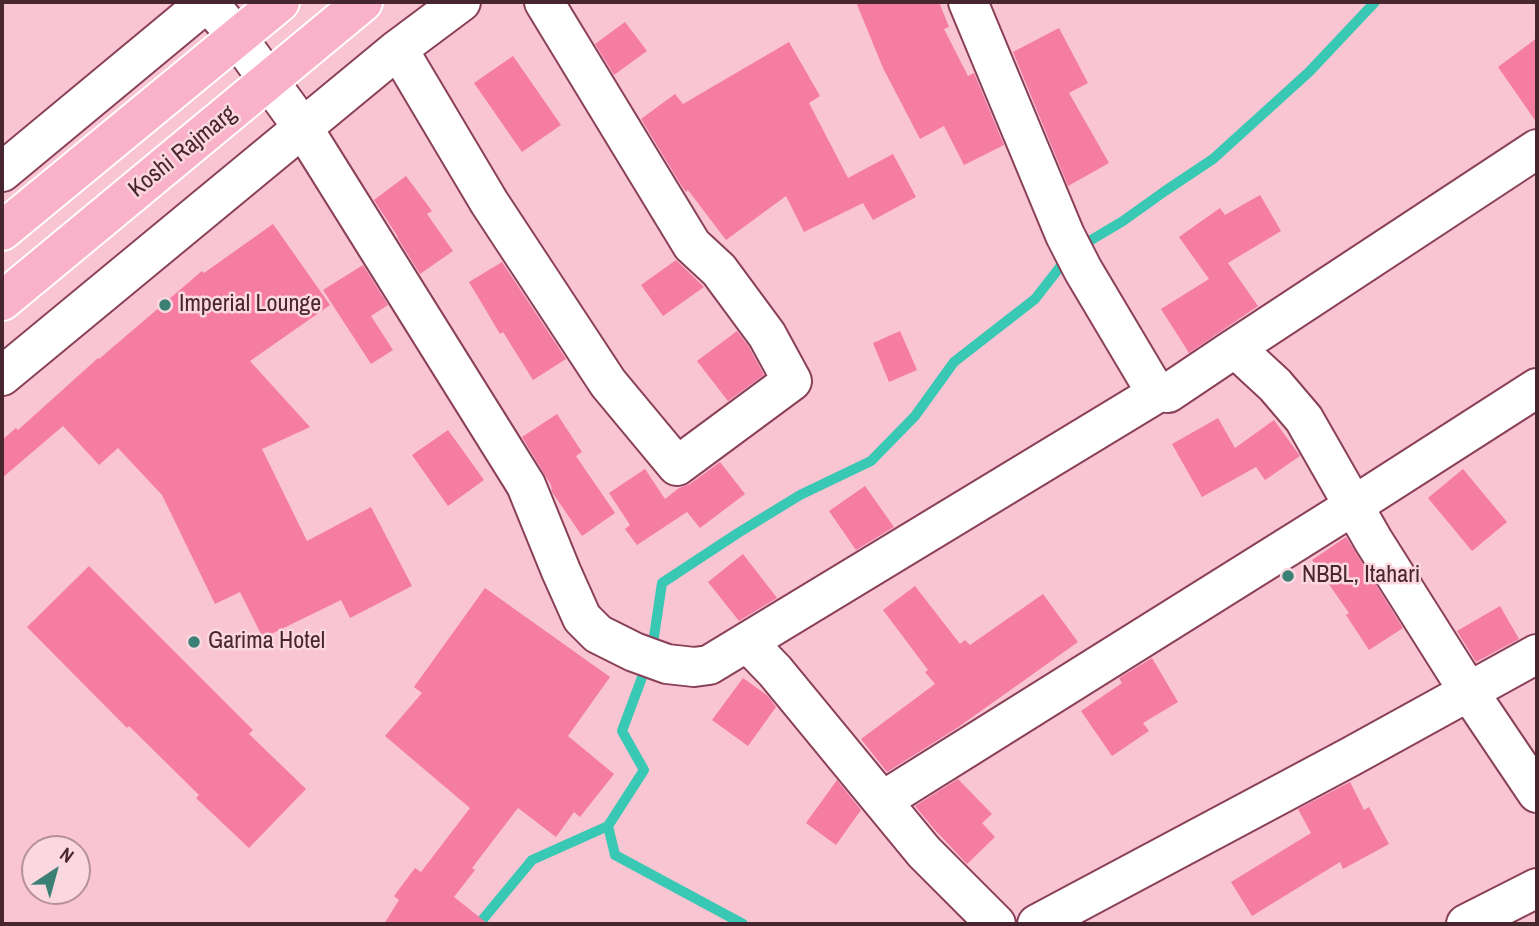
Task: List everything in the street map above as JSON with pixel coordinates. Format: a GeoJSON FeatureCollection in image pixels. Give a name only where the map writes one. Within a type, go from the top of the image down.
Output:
{"type":"FeatureCollection","features":[{"type":"Feature","properties":{"kind":"main road"},"geometry":{"type":"LineString","coordinates":[[2,231],[280,2]]}},
{"type":"Feature","properties":{"kind":"main road","name":"Koshi Rajmarg"},"geometry":{"type":"LineString","coordinates":[[2,301],[363,2]]}},
{"type":"Feature","properties":{"kind":"street"},"geometry":{"type":"LineString","coordinates":[[2,172],[208,2],[303,128],[526,485],[582,618],[598,634],[651,658],[694,667],[709,665],[1159,392]]}},
{"type":"Feature","properties":{"kind":"street"},"geometry":{"type":"LineString","coordinates":[[2,376],[398,49],[461,2]]}},
{"type":"Feature","properties":{"kind":"street"},"geometry":{"type":"LineString","coordinates":[[398,49],[489,202],[608,383],[677,466],[792,381],[767,335],[719,271],[692,245],[544,2]]}},
{"type":"Feature","properties":{"kind":"street"},"geometry":{"type":"LineString","coordinates":[[968,2],[1065,235],[1152,386],[1159,392],[1168,393],[1537,149]]}},
{"type":"Feature","properties":{"kind":"street"},"geometry":{"type":"LineString","coordinates":[[1235,348],[1275,385],[1304,419],[1353,506],[1469,692],[1537,793]]}},
{"type":"Feature","properties":{"kind":"street"},"geometry":{"type":"LineString","coordinates":[[882,801],[1537,388]]}},
{"type":"Feature","properties":{"kind":"street"},"geometry":{"type":"LineString","coordinates":[[747,642],[775,671],[924,852],[996,924]]}},
{"type":"Feature","properties":{"kind":"street"},"geometry":{"type":"LineString","coordinates":[[1037,924],[1537,654]]}},
{"type":"Feature","properties":{"kind":"street"},"geometry":{"type":"LineString","coordinates":[[1466,924],[1537,888]]}},
{"type":"Feature","properties":{"kind":"building"},"geometry":{"type":"Polygon","coordinates":[[[856,2],[939,2],[949,27],[944,29],[968,76],[974,73],[1004,145],[964,165],[944,126],[920,139],[883,68],[856,2]]]}},
{"type":"Feature","properties":{"kind":"building"},"geometry":{"type":"Polygon","coordinates":[[[625,22],[647,51],[614,75],[595,44],[625,22]]]}},
{"type":"Feature","properties":{"kind":"building"},"geometry":{"type":"Polygon","coordinates":[[[1059,28],[1088,83],[1069,93],[1109,163],[1068,186],[1013,52],[1059,28]]]}},
{"type":"Feature","properties":{"kind":"building"},"geometry":{"type":"Polygon","coordinates":[[[1537,38],[1537,123],[1498,67],[1537,38]]]}},
{"type":"Feature","properties":{"kind":"building"},"geometry":{"type":"Polygon","coordinates":[[[789,42],[820,96],[809,103],[848,178],[893,154],[916,197],[873,220],[863,203],[804,232],[786,196],[726,240],[688,190],[686,192],[681,185],[641,119],[675,94],[683,104],[789,42]]]}},
{"type":"Feature","properties":{"kind":"building"},"geometry":{"type":"Polygon","coordinates":[[[513,56],[561,125],[522,152],[474,83],[513,56]]]}},
{"type":"Feature","properties":{"kind":"building"},"geometry":{"type":"Polygon","coordinates":[[[406,176],[432,211],[427,214],[453,251],[420,274],[374,200],[406,176]]]}},
{"type":"Feature","properties":{"kind":"building"},"geometry":{"type":"Polygon","coordinates":[[[1260,195],[1281,231],[1228,263],[1258,306],[1189,353],[1161,309],[1209,279],[1179,237],[1220,208],[1225,215],[1260,195]]]}},
{"type":"Feature","properties":{"kind":"building"},"geometry":{"type":"Polygon","coordinates":[[[273,224],[330,305],[250,361],[310,427],[262,449],[307,541],[371,507],[412,586],[350,618],[341,600],[263,638],[240,592],[215,604],[162,495],[118,448],[99,465],[63,426],[2,478],[2,440],[16,428],[18,430],[98,358],[202,271],[204,273],[273,224]]]}},
{"type":"Feature","properties":{"kind":"building"},"geometry":{"type":"Polygon","coordinates":[[[676,260],[704,287],[663,316],[641,285],[676,260]]]}},
{"type":"Feature","properties":{"kind":"building"},"geometry":{"type":"Polygon","coordinates":[[[502,262],[566,359],[533,380],[503,332],[500,334],[469,282],[502,262]]]}},
{"type":"Feature","properties":{"kind":"building"},"geometry":{"type":"Polygon","coordinates":[[[363,265],[388,305],[371,316],[393,350],[371,364],[323,290],[363,265]]]}},
{"type":"Feature","properties":{"kind":"building"},"geometry":{"type":"Polygon","coordinates":[[[737,331],[764,375],[728,401],[697,361],[737,331]]]}},
{"type":"Feature","properties":{"kind":"building"},"geometry":{"type":"Polygon","coordinates":[[[900,331],[917,370],[889,382],[873,343],[900,331]]]}},
{"type":"Feature","properties":{"kind":"building"},"geometry":{"type":"Polygon","coordinates":[[[557,414],[582,452],[576,456],[615,513],[582,536],[552,492],[551,485],[522,437],[557,414]]]}},
{"type":"Feature","properties":{"kind":"building"},"geometry":{"type":"Polygon","coordinates":[[[1218,418],[1235,448],[1274,420],[1300,456],[1265,480],[1256,467],[1202,497],[1172,444],[1218,418]]]}},
{"type":"Feature","properties":{"kind":"building"},"geometry":{"type":"Polygon","coordinates":[[[448,430],[484,480],[448,506],[412,455],[448,430]]]}},
{"type":"Feature","properties":{"kind":"building"},"geometry":{"type":"Polygon","coordinates":[[[720,462],[745,494],[700,528],[687,512],[637,545],[625,529],[630,525],[609,493],[645,469],[665,499],[720,462]]]}},
{"type":"Feature","properties":{"kind":"building"},"geometry":{"type":"Polygon","coordinates":[[[1463,469],[1507,522],[1472,551],[1428,498],[1463,469]]]}},
{"type":"Feature","properties":{"kind":"building"},"geometry":{"type":"Polygon","coordinates":[[[865,486],[894,527],[856,550],[829,511],[865,486]]]}},
{"type":"Feature","properties":{"kind":"building"},"geometry":{"type":"Polygon","coordinates":[[[1346,537],[1403,628],[1369,650],[1346,615],[1349,613],[1312,560],[1346,537]]]}},
{"type":"Feature","properties":{"kind":"building"},"geometry":{"type":"Polygon","coordinates":[[[743,554],[777,598],[739,621],[708,582],[743,554]]]}},
{"type":"Feature","properties":{"kind":"building"},"geometry":{"type":"Polygon","coordinates":[[[89,566],[253,730],[249,734],[306,789],[249,848],[196,798],[199,795],[129,726],[127,728],[27,627],[89,566]]]}},
{"type":"Feature","properties":{"kind":"building"},"geometry":{"type":"Polygon","coordinates":[[[915,586],[960,644],[965,640],[970,645],[1043,594],[1078,642],[957,728],[887,772],[861,739],[935,684],[925,672],[928,670],[883,610],[915,586]]]}},
{"type":"Feature","properties":{"kind":"building"},"geometry":{"type":"Polygon","coordinates":[[[485,588],[610,677],[568,736],[614,774],[580,817],[574,812],[556,837],[518,808],[472,868],[475,870],[454,897],[488,924],[384,924],[399,900],[394,896],[415,868],[421,872],[470,808],[385,736],[422,693],[414,687],[485,588]]]}},
{"type":"Feature","properties":{"kind":"building"},"geometry":{"type":"Polygon","coordinates":[[[1500,606],[1519,639],[1476,662],[1457,631],[1500,606]]]}},
{"type":"Feature","properties":{"kind":"building"},"geometry":{"type":"Polygon","coordinates":[[[1152,658],[1178,702],[1143,723],[1149,731],[1112,756],[1081,711],[1122,683],[1119,678],[1152,658]]]}},
{"type":"Feature","properties":{"kind":"building"},"geometry":{"type":"Polygon","coordinates":[[[743,678],[768,696],[776,707],[748,746],[712,720],[743,678]]]}},
{"type":"Feature","properties":{"kind":"building"},"geometry":{"type":"Polygon","coordinates":[[[958,779],[992,814],[982,823],[995,837],[967,864],[915,806],[958,779]]]}},
{"type":"Feature","properties":{"kind":"building"},"geometry":{"type":"Polygon","coordinates":[[[837,780],[861,810],[836,845],[806,823],[837,780]]]}},
{"type":"Feature","properties":{"kind":"building"},"geometry":{"type":"Polygon","coordinates":[[[1350,782],[1364,810],[1369,807],[1389,844],[1343,869],[1340,862],[1252,916],[1231,882],[1311,833],[1298,809],[1350,782]]]}},
{"type":"Feature","properties":{"kind":"waterway"},"geometry":{"type":"LineString","coordinates":[[1081,246],[1123,221],[1213,159],[1309,72],[1375,2]]}},
{"type":"Feature","properties":{"kind":"waterway"},"geometry":{"type":"LineString","coordinates":[[652,650],[662,583],[800,495],[871,461],[915,416],[954,362],[1035,299],[1067,258]]}},
{"type":"Feature","properties":{"kind":"waterway"},"geometry":{"type":"LineString","coordinates":[[479,924],[532,860],[608,826],[644,770],[622,731],[647,664]]}},
{"type":"Feature","properties":{"kind":"waterway"},"geometry":{"type":"LineString","coordinates":[[608,826],[615,855],[743,924]]}},
{"type":"Feature","properties":{"kind":"place","name":"Imperial Lounge"},"geometry":{"type":"Point","coordinates":[165,305]}},
{"type":"Feature","properties":{"kind":"place","name":"NBBL, Itahari"},"geometry":{"type":"Point","coordinates":[1288,576]}},
{"type":"Feature","properties":{"kind":"place","name":"Garima Hotel"},"geometry":{"type":"Point","coordinates":[194,642]}}]}
